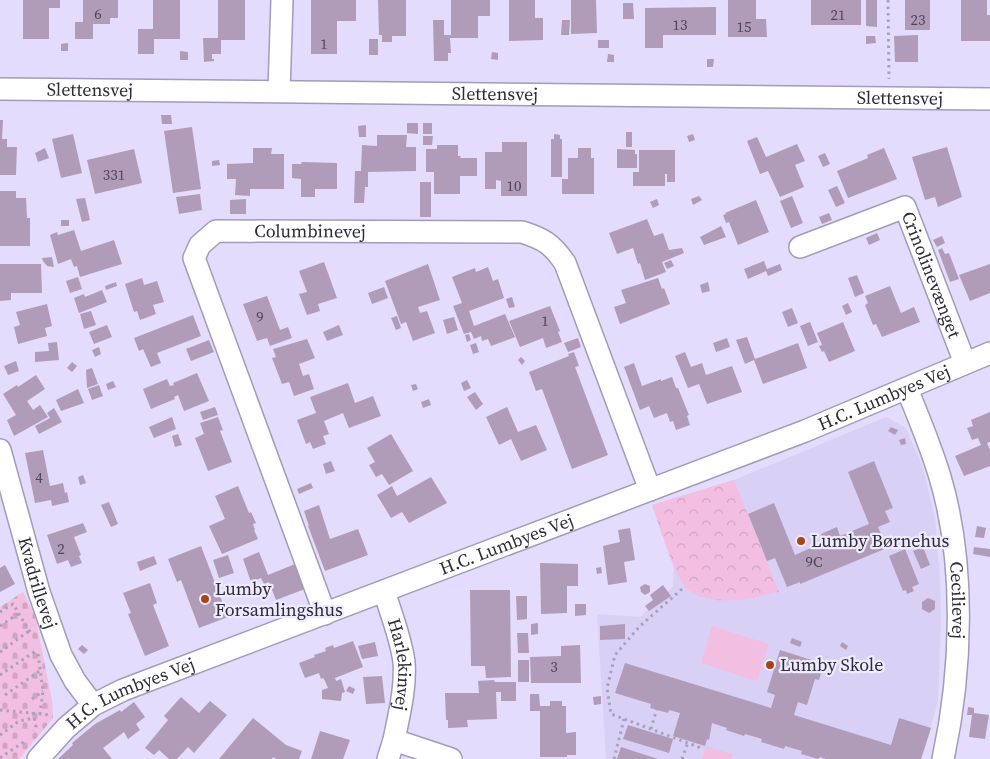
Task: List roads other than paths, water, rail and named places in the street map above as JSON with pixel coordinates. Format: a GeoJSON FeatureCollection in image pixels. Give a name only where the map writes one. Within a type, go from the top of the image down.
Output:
{"type":"FeatureCollection","features":[{"type":"Feature","properties":{"kind":"street"},"geometry":{"type":"LineString","coordinates":[[279,92],[282,0]]}},
{"type":"Feature","properties":{"kind":"street","name":"Slettensvej"},"geometry":{"type":"LineString","coordinates":[[0,89],[990,99]]}},
{"type":"Feature","properties":{"kind":"street","name":"Crinolinevænget"},"geometry":{"type":"LineString","coordinates":[[800,247],[905,207],[965,363]]}},
{"type":"Feature","properties":{"kind":"street","name":"Columbinevej"},"geometry":{"type":"LineString","coordinates":[[325,614],[194,258],[200,244],[216,231],[522,232],[540,238],[555,249],[565,263],[650,490]]}},
{"type":"Feature","properties":{"kind":"street","name":"H.C. Lumbyes Vej"},"geometry":{"type":"LineString","coordinates":[[38,759],[66,728],[94,705],[123,690],[805,431],[990,353]]}},
{"type":"Feature","properties":{"kind":"street","name":"Cecilievej"},"geometry":{"type":"LineString","coordinates":[[907,389],[940,478],[953,536],[959,608],[955,684],[943,759]]}},
{"type":"Feature","properties":{"kind":"street","name":"Kvadrillevej"},"geometry":{"type":"LineString","coordinates":[[0,450],[39,592],[61,654],[75,681],[94,705]]}},
{"type":"Feature","properties":{"kind":"street","name":"Harlekinvej"},"geometry":{"type":"LineString","coordinates":[[384,591],[398,635],[404,663],[403,692],[391,749],[451,759]]}},
{"type":"Feature","properties":{"kind":"place","name":"Lumby Børnehus"},"geometry":{"type":"Point","coordinates":[801,541]}},
{"type":"Feature","properties":{"kind":"place","name":"Lumby Forsamlingshus"},"geometry":{"type":"Point","coordinates":[205,599]}},
{"type":"Feature","properties":{"kind":"place","name":"Lumby Skole"},"geometry":{"type":"Point","coordinates":[770,665]}}]}
